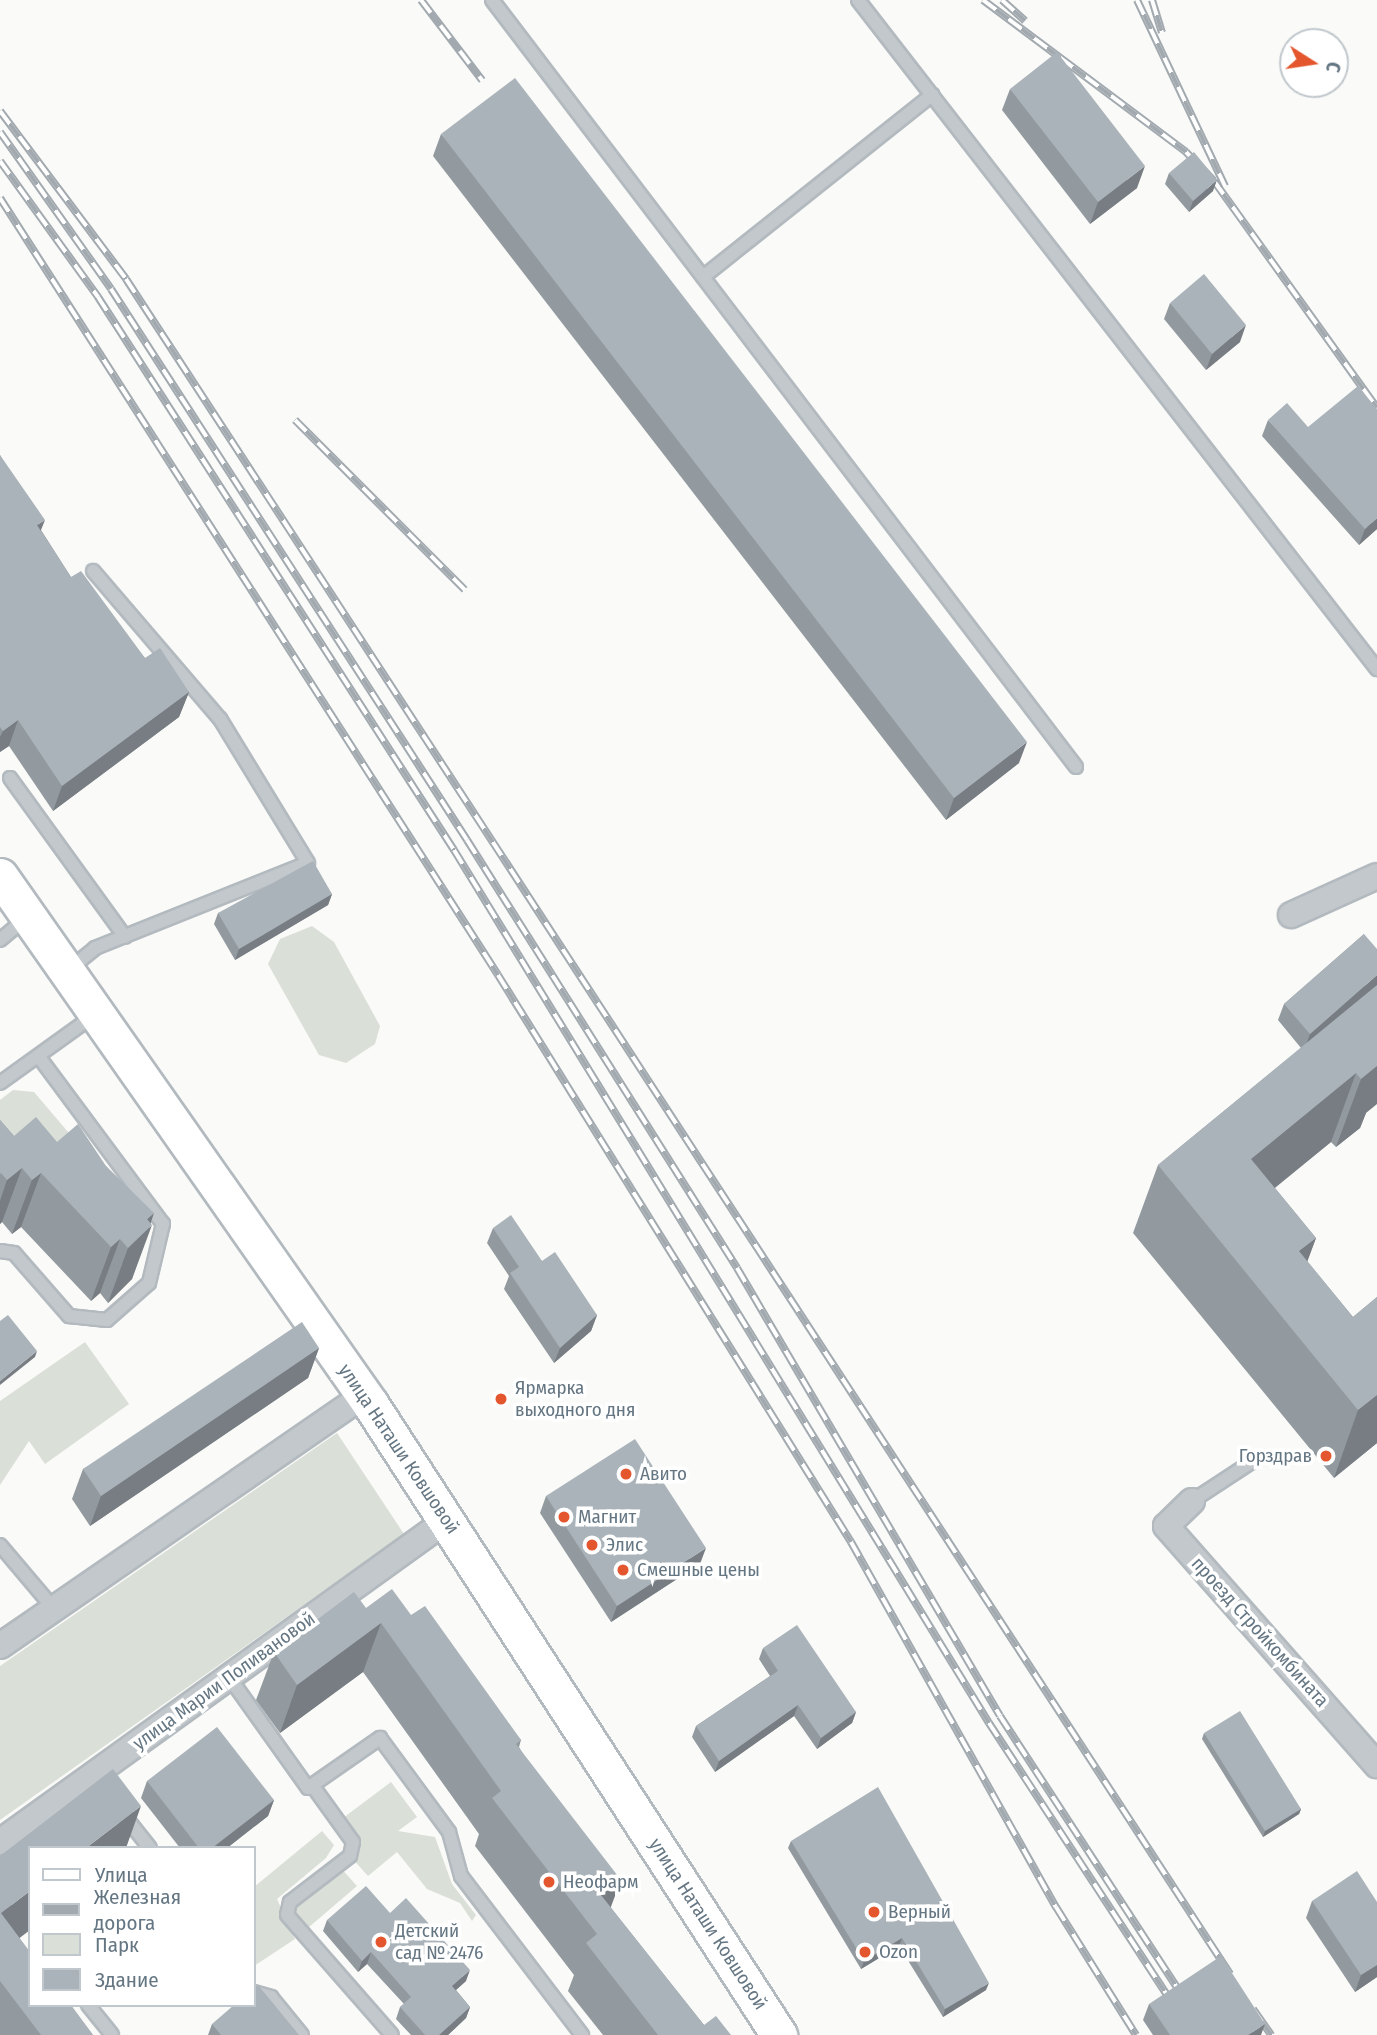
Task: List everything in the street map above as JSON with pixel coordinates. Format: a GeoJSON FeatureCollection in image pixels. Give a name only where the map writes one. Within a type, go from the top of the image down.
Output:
{"type":"FeatureCollection","features":[{"type":"Feature","properties":{"kind":"street","name":"улица Наташи Ковшовой"},"geometry":{"type":"LineString","coordinates":[[0,876],[364,1395],[779,2035]]}},
{"type":"Feature","properties":{"kind":"street"},"geometry":{"type":"LineString","coordinates":[[1291,915],[1377,876]]}},
{"type":"Feature","properties":{"kind":"street"},"geometry":{"type":"LineString","coordinates":[[0,1646],[364,1395]]}},
{"type":"Feature","properties":{"kind":"street","name":"проезд Стройкомбината"},"geometry":{"type":"LineString","coordinates":[[1192,1502],[1166,1526],[1377,1765]]}},
{"type":"Feature","properties":{"kind":"street","name":"улица Марии Поливановой"},"geometry":{"type":"LineString","coordinates":[[0,1842],[104,1789],[229,1677],[447,1520]]}},
{"type":"Feature","properties":{"kind":"lane"},"geometry":{"type":"LineString","coordinates":[[492,0],[1076,767]]}},
{"type":"Feature","properties":{"kind":"lane"},"geometry":{"type":"LineString","coordinates":[[858,0],[1377,669]]}},
{"type":"Feature","properties":{"kind":"lane"},"geometry":{"type":"LineString","coordinates":[[703,277],[932,94]]}},
{"type":"Feature","properties":{"kind":"lane"},"geometry":{"type":"LineString","coordinates":[[67,971],[95,948],[308,863],[219,719],[93,571]]}},
{"type":"Feature","properties":{"kind":"lane"},"geometry":{"type":"LineString","coordinates":[[10,778],[125,937]]}},
{"type":"Feature","properties":{"kind":"lane"},"geometry":{"type":"LineString","coordinates":[[0,940],[28,916]]}},
{"type":"Feature","properties":{"kind":"lane"},"geometry":{"type":"LineString","coordinates":[[0,1083],[96,1014]]}},
{"type":"Feature","properties":{"kind":"lane"},"geometry":{"type":"LineString","coordinates":[[0,1251],[14,1253],[69,1316],[107,1320],[149,1283],[163,1224],[39,1057]]}},
{"type":"Feature","properties":{"kind":"lane"},"geometry":{"type":"LineString","coordinates":[[1192,1502],[1253,1461]]}},
{"type":"Feature","properties":{"kind":"lane"},"geometry":{"type":"LineString","coordinates":[[0,1545],[54,1609]]}},
{"type":"Feature","properties":{"kind":"lane"},"geometry":{"type":"LineString","coordinates":[[229,1677],[308,1788],[380,1738],[449,1832],[461,1876],[582,2035]]}},
{"type":"Feature","properties":{"kind":"lane"},"geometry":{"type":"LineString","coordinates":[[313,1785],[354,1842],[350,1856],[290,1902],[287,1915],[392,2035]]}},
{"type":"Feature","properties":{"kind":"lane"},"geometry":{"type":"LineString","coordinates":[[104,1789],[148,1846]]}},
{"type":"Feature","properties":{"kind":"lane"},"geometry":{"type":"LineString","coordinates":[[256,1993],[271,1997],[302,2035]]}},
{"type":"Feature","properties":{"kind":"lane"},"geometry":{"type":"LineString","coordinates":[[90,2007],[111,2035]]}},
{"type":"Feature","properties":{"kind":"green space"},"geometry":{"type":"Polygon","coordinates":[[[312,926],[334,942],[380,1026],[375,1044],[346,1063],[319,1055],[268,964],[280,939],[312,926]]]}},
{"type":"Feature","properties":{"kind":"green space"},"geometry":{"type":"Polygon","coordinates":[[[13,1090],[34,1092],[80,1146],[0,1186],[0,1100],[13,1090]]]}},
{"type":"Feature","properties":{"kind":"green space"},"geometry":{"type":"Polygon","coordinates":[[[85,1342],[129,1404],[45,1464],[29,1441],[0,1485],[0,1401],[85,1342]]]}},
{"type":"Feature","properties":{"kind":"green space"},"geometry":{"type":"Polygon","coordinates":[[[337,1433],[404,1534],[0,1820],[0,1666],[337,1433]]]}},
{"type":"Feature","properties":{"kind":"green space"},"geometry":{"type":"Polygon","coordinates":[[[391,1782],[417,1817],[398,1831],[435,1837],[452,1884],[476,1915],[472,1921],[460,1903],[427,1889],[397,1852],[368,1876],[350,1856],[343,1818],[391,1782]]]}},
{"type":"Feature","properties":{"kind":"green space"},"geometry":{"type":"Polygon","coordinates":[[[322,1831],[334,1845],[326,1858],[277,1899],[295,1939],[256,1965],[256,1885],[322,1831]]]}},
{"type":"Feature","properties":{"kind":"green space"},"geometry":{"type":"Polygon","coordinates":[[[338,1865],[357,1886],[302,1933],[287,1915],[290,1902],[338,1865]]]}},
{"type":"Feature","properties":{"kind":"building"},"geometry":{"type":"Polygon","coordinates":[[[1057,52],[1145,166],[1098,202],[1010,89],[1057,52]]]}},
{"type":"Feature","properties":{"kind":"building"},"geometry":{"type":"Polygon","coordinates":[[[515,78],[1027,742],[954,798],[441,134],[515,78]]]}},
{"type":"Feature","properties":{"kind":"building"},"geometry":{"type":"Polygon","coordinates":[[[1194,152],[1217,180],[1193,201],[1169,173],[1194,152]]]}},
{"type":"Feature","properties":{"kind":"building"},"geometry":{"type":"Polygon","coordinates":[[[1204,274],[1246,325],[1212,354],[1170,303],[1204,274]]]}},
{"type":"Feature","properties":{"kind":"building"},"geometry":{"type":"Polygon","coordinates":[[[1358,386],[1377,409],[1377,518],[1365,529],[1268,420],[1287,403],[1308,427],[1358,386]]]}},
{"type":"Feature","properties":{"kind":"building"},"geometry":{"type":"Polygon","coordinates":[[[0,455],[45,520],[37,525],[71,577],[81,571],[145,658],[160,648],[189,692],[62,786],[18,720],[3,731],[0,727],[0,455]]]}},
{"type":"Feature","properties":{"kind":"building"},"geometry":{"type":"Polygon","coordinates":[[[313,861],[332,894],[239,949],[218,913],[313,861]]]}},
{"type":"Feature","properties":{"kind":"building"},"geometry":{"type":"Polygon","coordinates":[[[1364,934],[1377,949],[1377,975],[1310,1034],[1284,1004],[1364,934]]]}},
{"type":"Feature","properties":{"kind":"building"},"geometry":{"type":"Polygon","coordinates":[[[1377,985],[1377,1066],[1361,1079],[1356,1073],[1251,1159],[1316,1238],[1299,1251],[1353,1317],[1377,1297],[1377,1395],[1358,1410],[1158,1165],[1377,985]]]}},
{"type":"Feature","properties":{"kind":"building"},"geometry":{"type":"Polygon","coordinates":[[[36,1117],[57,1142],[78,1124],[106,1166],[154,1213],[147,1219],[152,1225],[128,1248],[120,1239],[111,1247],[41,1173],[32,1180],[22,1168],[7,1180],[0,1174],[0,1120],[14,1136],[36,1117]]]}},
{"type":"Feature","properties":{"kind":"building"},"geometry":{"type":"Polygon","coordinates":[[[511,1215],[542,1261],[555,1252],[597,1315],[560,1348],[510,1273],[519,1267],[493,1228],[511,1215]]]}},
{"type":"Feature","properties":{"kind":"building"},"geometry":{"type":"Polygon","coordinates":[[[8,1315],[37,1351],[0,1381],[0,1321],[8,1315]]]}},
{"type":"Feature","properties":{"kind":"building"},"geometry":{"type":"Polygon","coordinates":[[[302,1322],[319,1348],[101,1496],[83,1469],[302,1322]]]}},
{"type":"Feature","properties":{"kind":"building"},"geometry":{"type":"Polygon","coordinates":[[[635,1439],[706,1548],[617,1606],[546,1496],[635,1439]]]}},
{"type":"Feature","properties":{"kind":"building"},"geometry":{"type":"Polygon","coordinates":[[[392,1589],[411,1615],[425,1606],[521,1740],[516,1744],[621,1880],[601,1895],[704,2025],[716,2016],[731,2035],[658,2035],[586,1943],[597,1934],[492,1798],[501,1791],[381,1623],[297,1685],[274,1652],[354,1592],[366,1608],[392,1589]]]}},
{"type":"Feature","properties":{"kind":"building"},"geometry":{"type":"Polygon","coordinates":[[[797,1625],[856,1712],[821,1738],[798,1705],[719,1761],[696,1726],[778,1671],[763,1648],[797,1625]]]}},
{"type":"Feature","properties":{"kind":"building"},"geometry":{"type":"Polygon","coordinates":[[[1240,1711],[1301,1809],[1265,1831],[1204,1733],[1240,1711]]]}},
{"type":"Feature","properties":{"kind":"building"},"geometry":{"type":"Polygon","coordinates":[[[217,1727],[274,1800],[215,1846],[197,1846],[147,1781],[217,1727]]]}},
{"type":"Feature","properties":{"kind":"building"},"geometry":{"type":"Polygon","coordinates":[[[113,1769],[141,1806],[89,1846],[28,1846],[28,1893],[1,1913],[28,1949],[28,2007],[72,2007],[93,2035],[41,2035],[0,1981],[0,1856],[113,1769]]]}},
{"type":"Feature","properties":{"kind":"building"},"geometry":{"type":"Polygon","coordinates":[[[878,1787],[989,1983],[945,2009],[902,1938],[864,1961],[791,1841],[878,1787]]]}},
{"type":"Feature","properties":{"kind":"building"},"geometry":{"type":"Polygon","coordinates":[[[1357,1871],[1377,1902],[1377,1965],[1361,1975],[1312,1901],[1357,1871]]]}},
{"type":"Feature","properties":{"kind":"building"},"geometry":{"type":"Polygon","coordinates":[[[366,1886],[390,1913],[406,1898],[470,1970],[452,1986],[470,2007],[439,2035],[425,2035],[400,2007],[411,1997],[371,1952],[362,1961],[327,1920],[366,1886]]]}},
{"type":"Feature","properties":{"kind":"building"},"geometry":{"type":"Polygon","coordinates":[[[1221,1956],[1265,2024],[1248,2035],[1170,2035],[1149,2004],[1221,1956]]]}},
{"type":"Feature","properties":{"kind":"building"},"geometry":{"type":"Polygon","coordinates":[[[258,1985],[299,2035],[221,2035],[212,2024],[232,2007],[256,2007],[258,1985]]]}},
{"type":"Feature","properties":{"kind":"railway"},"geometry":{"type":"LineString","coordinates":[[421,0],[482,80]]}},
{"type":"Feature","properties":{"kind":"railway"},"geometry":{"type":"LineString","coordinates":[[983,0],[1186,152],[1214,181],[1377,408]]}},
{"type":"Feature","properties":{"kind":"railway"},"geometry":{"type":"LineString","coordinates":[[1002,0],[1025,21]]}},
{"type":"Feature","properties":{"kind":"railway"},"geometry":{"type":"LineString","coordinates":[[1137,0],[1225,186]]}},
{"type":"Feature","properties":{"kind":"railway"},"geometry":{"type":"LineString","coordinates":[[1152,0],[1162,32]]}},
{"type":"Feature","properties":{"kind":"railway"},"geometry":{"type":"LineString","coordinates":[[0,111],[126,279],[1230,1974]]}},
{"type":"Feature","properties":{"kind":"railway"},"geometry":{"type":"LineString","coordinates":[[0,132],[111,289],[467,840],[737,1268],[1000,1716],[1208,2035]]}},
{"type":"Feature","properties":{"kind":"railway"},"geometry":{"type":"LineString","coordinates":[[0,161],[98,297],[454,850],[989,1723],[1193,2035]]}},
{"type":"Feature","properties":{"kind":"railway"},"geometry":{"type":"LineString","coordinates":[[0,198],[498,975],[851,1542],[1056,1907],[1136,2035]]}},
{"type":"Feature","properties":{"kind":"railway"},"geometry":{"type":"LineString","coordinates":[[295,420],[465,590]]}},
{"type":"Feature","properties":{"kind":"railway"},"geometry":{"type":"LineString","coordinates":[[1253,2009],[1271,2035]]}},
{"type":"Feature","properties":{"kind":"place","name":"Ярмарка выходного дня"},"geometry":{"type":"Point","coordinates":[501,1399]}},
{"type":"Feature","properties":{"kind":"place","name":"Горздрав"},"geometry":{"type":"Point","coordinates":[1326,1456]}},
{"type":"Feature","properties":{"kind":"place","name":"Авито"},"geometry":{"type":"Point","coordinates":[626,1474]}},
{"type":"Feature","properties":{"kind":"place","name":"Магнит"},"geometry":{"type":"Point","coordinates":[564,1517]}},
{"type":"Feature","properties":{"kind":"place","name":"Элис"},"geometry":{"type":"Point","coordinates":[592,1545]}},
{"type":"Feature","properties":{"kind":"place","name":"Смешные цены"},"geometry":{"type":"Point","coordinates":[623,1570]}},
{"type":"Feature","properties":{"kind":"place","name":"Неофарм"},"geometry":{"type":"Point","coordinates":[549,1882]}},
{"type":"Feature","properties":{"kind":"place","name":"Верный"},"geometry":{"type":"Point","coordinates":[874,1912]}},
{"type":"Feature","properties":{"kind":"place","name":"Детский сад № 2476"},"geometry":{"type":"Point","coordinates":[381,1942]}},
{"type":"Feature","properties":{"kind":"place","name":"Ozon"},"geometry":{"type":"Point","coordinates":[865,1952]}}]}
